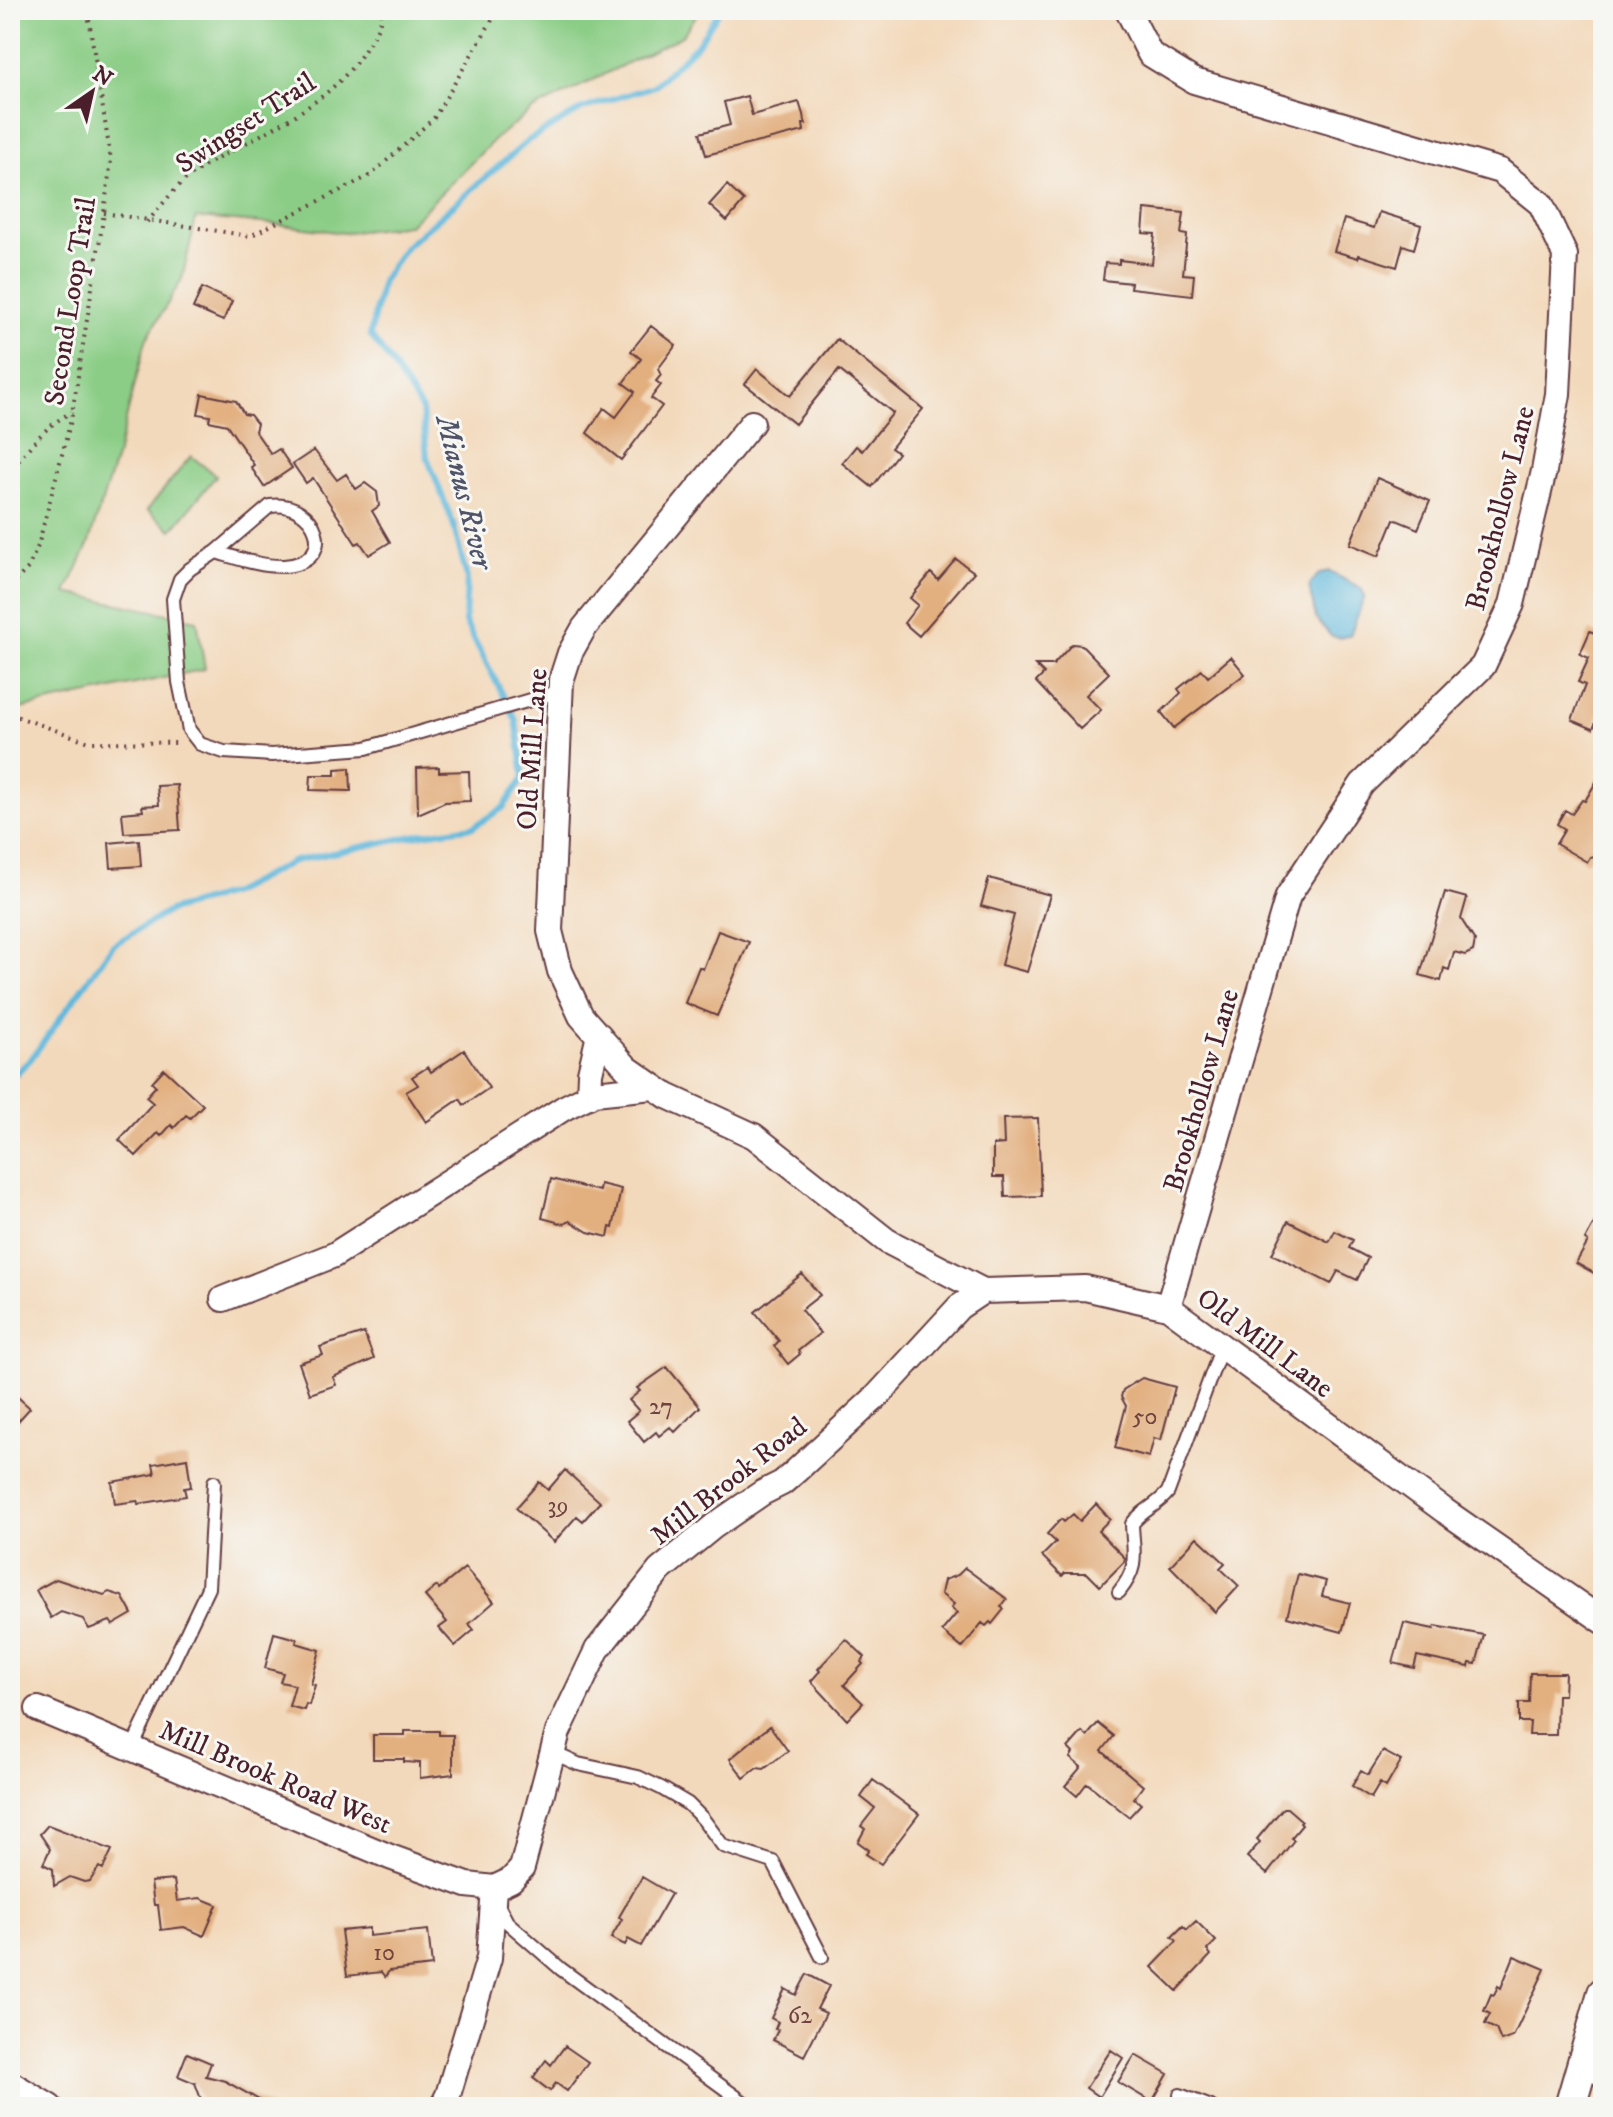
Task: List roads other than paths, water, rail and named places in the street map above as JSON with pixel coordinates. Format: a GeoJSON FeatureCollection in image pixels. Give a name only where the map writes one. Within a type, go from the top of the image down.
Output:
{"type":"FeatureCollection","features":[{"type":"Feature","properties":{"kind":"street","name":"Brookhollow Lane"},"geometry":{"type":"LineString","coordinates":[[1128,11],[1150,54],[1194,81],[1500,171],[1541,204],[1565,255],[1558,394],[1544,471],[1512,604],[1483,666],[1362,784],[1288,896],[1168,1307]]}},
{"type":"Feature","properties":{"kind":"street","name":"Old Mill Lane"},"geometry":{"type":"LineString","coordinates":[[752,423],[584,628],[570,653],[561,691],[550,931],[560,971],[581,1016],[627,1068],[653,1087],[754,1136],[887,1241],[983,1291],[1085,1288],[1168,1307],[1445,1511],[1603,1621]]}},
{"type":"Feature","properties":{"kind":"street"},"geometry":{"type":"LineString","coordinates":[[589,1096],[590,1073],[599,1035]]}},
{"type":"Feature","properties":{"kind":"street"},"geometry":{"type":"LineString","coordinates":[[223,1299],[334,1255],[564,1108],[589,1096],[653,1087]]}},
{"type":"Feature","properties":{"kind":"street","name":"Mill Brook Road"},"geometry":{"type":"LineString","coordinates":[[494,1888],[511,1880],[522,1868],[551,1752],[597,1650],[660,1570],[714,1526],[796,1471],[877,1396],[959,1307],[983,1291]]}},
{"type":"Feature","properties":{"kind":"street","name":"Mill Brook Road West"},"geometry":{"type":"LineString","coordinates":[[38,1709],[390,1857],[467,1885],[494,1888]]}},
{"type":"Feature","properties":{"kind":"street"},"geometry":{"type":"LineString","coordinates":[[442,2107],[489,1958],[494,1888]]}},
{"type":"Feature","properties":{"kind":"street"},"geometry":{"type":"LineString","coordinates":[[1570,2107],[1592,2075],[1603,1993]]}},
{"type":"Feature","properties":{"kind":"street"},"geometry":{"type":"LineString","coordinates":[[10,2083],[50,2107]]}},
{"type":"Feature","properties":{"kind":"lane"},"geometry":{"type":"LineString","coordinates":[[216,552],[281,566],[307,560],[316,551],[318,539],[299,510],[281,505],[270,506],[180,579],[173,599],[179,682],[189,730],[200,744],[224,752],[272,755],[366,748],[561,691]]}},
{"type":"Feature","properties":{"kind":"lane"},"geometry":{"type":"LineString","coordinates":[[1119,1592],[1130,1579],[1136,1553],[1132,1524],[1140,1513],[1150,1509],[1168,1492],[1222,1346]]}},
{"type":"Feature","properties":{"kind":"lane"},"geometry":{"type":"LineString","coordinates":[[132,1748],[208,1588],[214,1482]]}},
{"type":"Feature","properties":{"kind":"lane"},"geometry":{"type":"LineString","coordinates":[[551,1752],[578,1764],[638,1777],[661,1788],[688,1804],[723,1846],[773,1862],[822,1957]]}},
{"type":"Feature","properties":{"kind":"lane"},"geometry":{"type":"LineString","coordinates":[[494,1888],[499,1908],[507,1922],[561,1969],[750,2107]]}},
{"type":"Feature","properties":{"kind":"lane"},"geometry":{"type":"LineString","coordinates":[[1180,2095],[1211,2107]]}},
{"type":"Feature","properties":{"kind":"water"},"geometry":{"type":"Polygon","coordinates":[[[1328,571],[1361,588],[1365,596],[1350,635],[1340,638],[1331,636],[1316,619],[1309,585],[1319,574],[1328,571]]]}},
{"type":"Feature","properties":{"kind":"waterway","name":"Mianus River"},"geometry":{"type":"LineString","coordinates":[[10,1079],[31,1059],[113,945],[169,911],[232,893],[294,861],[423,834],[473,827],[503,808],[524,777],[516,720],[465,622],[467,578],[453,523],[427,457],[422,410],[370,335],[382,281],[405,247],[529,140],[582,109],[654,86],[697,45],[720,10]]}}]}
